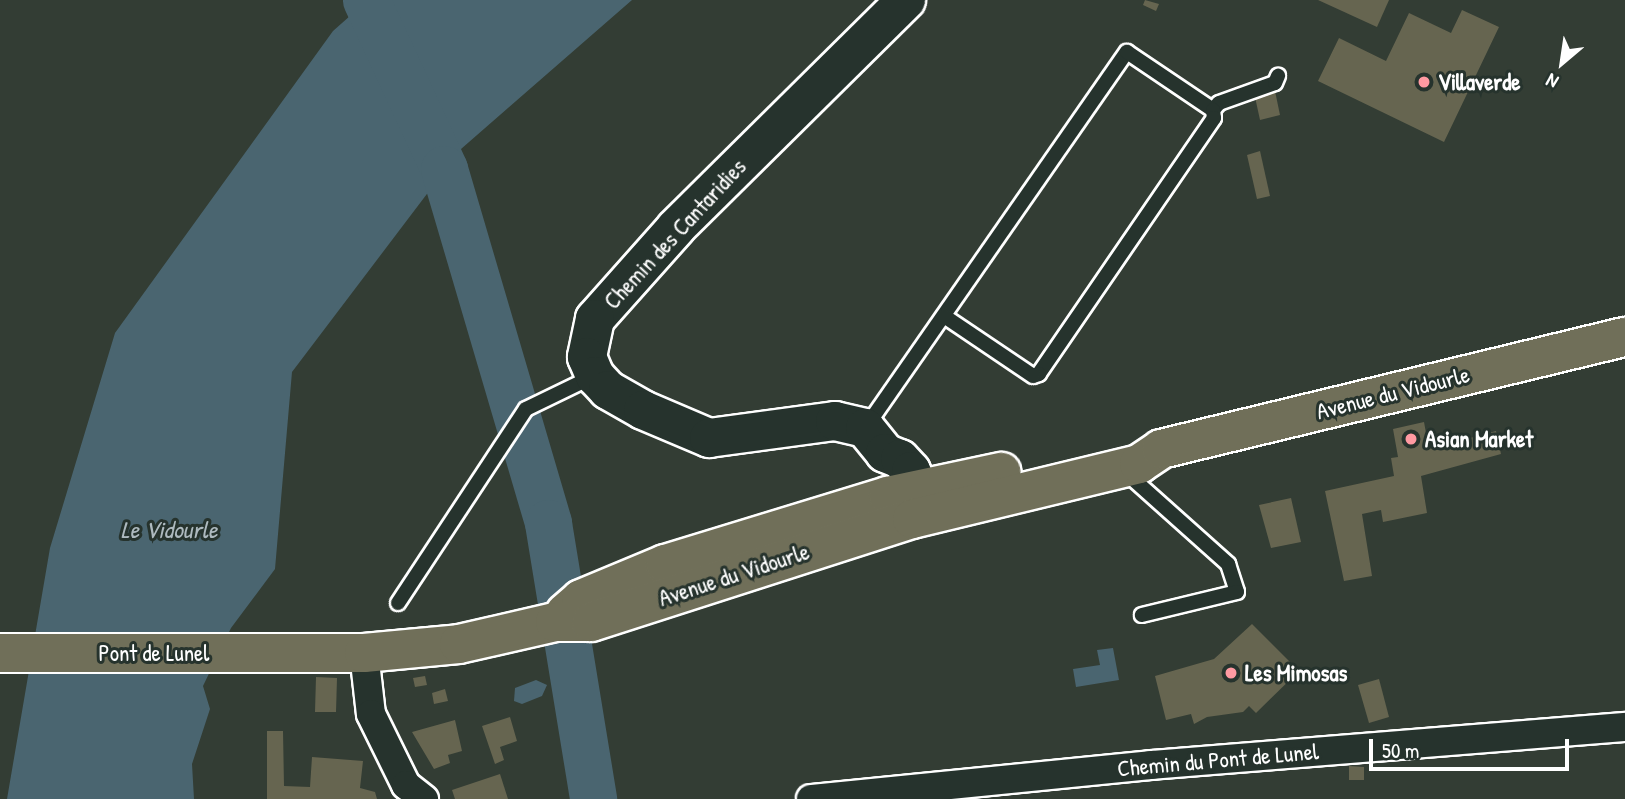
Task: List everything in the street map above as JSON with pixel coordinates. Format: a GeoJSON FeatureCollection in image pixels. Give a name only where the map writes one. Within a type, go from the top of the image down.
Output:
{"type":"FeatureCollection","features":[{"type":"Feature","properties":{"kind":"main road","name":"Avenue du Vidourle"},"geometry":{"type":"LineString","coordinates":[[906,501],[1139,464],[1161,449],[1625,337]]}},
{"type":"Feature","properties":{"kind":"main road","name":"Avenue du Vidourle"},"geometry":{"type":"LineString","coordinates":[[308,654],[364,653],[459,644],[555,622],[591,622],[906,501],[1138,444],[1161,449]]}},
{"type":"Feature","properties":{"kind":"main road","name":"Pont de Lunel"},"geometry":{"type":"LineString","coordinates":[[0,653],[308,654]]}},
{"type":"Feature","properties":{"kind":"street","name":"Chemin des Cantaridies"},"geometry":{"type":"LineString","coordinates":[[595,376],[587,357],[595,319],[676,228],[906,0]]}},
{"type":"Feature","properties":{"kind":"street"},"geometry":{"type":"LineString","coordinates":[[595,376],[643,410],[709,438],[835,421],[875,440],[900,459],[906,501]]}},
{"type":"Feature","properties":{"kind":"street"},"geometry":{"type":"LineString","coordinates":[[364,653],[372,714],[405,785],[424,799]]}},
{"type":"Feature","properties":{"kind":"street","name":"Chemin du Pont de Lunel"},"geometry":{"type":"LineString","coordinates":[[811,799],[1125,767],[1625,727]]}},
{"type":"Feature","properties":{"kind":"lane"},"geometry":{"type":"LineString","coordinates":[[875,440],[944,316],[1127,52],[1213,110]]}},
{"type":"Feature","properties":{"kind":"lane"},"geometry":{"type":"LineString","coordinates":[[944,316],[1033,376],[1040,374],[1214,118],[1213,110],[1219,103],[1275,83],[1278,76]]}},
{"type":"Feature","properties":{"kind":"lane"},"geometry":{"type":"LineString","coordinates":[[398,603],[526,409],[578,388],[595,376]]}},
{"type":"Feature","properties":{"kind":"lane"},"geometry":{"type":"LineString","coordinates":[[1120,468],[1228,564],[1237,593],[1142,615]]}},
{"type":"Feature","properties":{"kind":"water","name":"Le Vidourle"},"geometry":{"type":"Polygon","coordinates":[[[368,0],[632,0],[461,149],[292,372],[275,569],[231,628],[203,686],[210,709],[192,764],[194,799],[7,799],[50,548],[115,333],[333,31],[368,0]]]}},
{"type":"Feature","properties":{"kind":"water"},"geometry":{"type":"Polygon","coordinates":[[[1113,648],[1119,680],[1076,687],[1073,669],[1100,665],[1097,650],[1113,648]]]}},
{"type":"Feature","properties":{"kind":"water"},"geometry":{"type":"Polygon","coordinates":[[[536,680],[547,685],[542,696],[522,704],[514,701],[515,688],[536,680]]]}},
{"type":"Feature","properties":{"kind":"building"},"geometry":{"type":"Polygon","coordinates":[[[1145,0],[1159,4],[1156,11],[1143,5],[1145,0]]]}},
{"type":"Feature","properties":{"kind":"building"},"geometry":{"type":"Polygon","coordinates":[[[1318,0],[1389,0],[1377,27],[1318,0]]]}},
{"type":"Feature","properties":{"kind":"building","name":"Villaverde"},"geometry":{"type":"Polygon","coordinates":[[[1462,10],[1499,27],[1444,142],[1318,81],[1339,38],[1386,61],[1409,13],[1451,33],[1462,10]]]}},
{"type":"Feature","properties":{"kind":"building"},"geometry":{"type":"Polygon","coordinates":[[[1275,91],[1280,115],[1260,120],[1255,97],[1275,91]]]}},
{"type":"Feature","properties":{"kind":"building"},"geometry":{"type":"Polygon","coordinates":[[[1260,151],[1270,196],[1257,199],[1247,155],[1260,151]]]}},
{"type":"Feature","properties":{"kind":"building"},"geometry":{"type":"Polygon","coordinates":[[[1424,422],[1429,449],[1496,431],[1501,454],[1421,476],[1427,513],[1383,522],[1381,510],[1362,514],[1372,576],[1344,581],[1325,491],[1394,476],[1391,458],[1398,457],[1393,429],[1424,422]]]}},
{"type":"Feature","properties":{"kind":"building"},"geometry":{"type":"Polygon","coordinates":[[[1291,498],[1301,542],[1271,548],[1259,505],[1291,498]]]}},
{"type":"Feature","properties":{"kind":"building","name":"Les Mimosas"},"geometry":{"type":"Polygon","coordinates":[[[1252,624],[1299,671],[1256,713],[1249,706],[1243,712],[1207,717],[1194,724],[1191,714],[1166,720],[1155,676],[1214,659],[1252,624]]]}},
{"type":"Feature","properties":{"kind":"building"},"geometry":{"type":"Polygon","coordinates":[[[425,676],[427,685],[415,687],[413,678],[425,676]]]}},
{"type":"Feature","properties":{"kind":"building"},"geometry":{"type":"Polygon","coordinates":[[[316,677],[337,678],[336,712],[315,712],[316,677]]]}},
{"type":"Feature","properties":{"kind":"building"},"geometry":{"type":"Polygon","coordinates":[[[1379,679],[1389,717],[1369,723],[1358,685],[1379,679]]]}},
{"type":"Feature","properties":{"kind":"building"},"geometry":{"type":"Polygon","coordinates":[[[445,689],[448,701],[434,704],[432,693],[445,689]]]}},
{"type":"Feature","properties":{"kind":"building"},"geometry":{"type":"Polygon","coordinates":[[[510,717],[517,741],[500,747],[504,760],[495,764],[482,726],[510,717]]]}},
{"type":"Feature","properties":{"kind":"building"},"geometry":{"type":"Polygon","coordinates":[[[455,720],[462,751],[448,755],[450,763],[434,769],[412,732],[455,720]]]}},
{"type":"Feature","properties":{"kind":"building"},"geometry":{"type":"Polygon","coordinates":[[[267,731],[283,731],[284,786],[310,787],[312,757],[363,761],[360,788],[375,792],[377,799],[267,799],[267,731]]]}},
{"type":"Feature","properties":{"kind":"building"},"geometry":{"type":"Polygon","coordinates":[[[1349,766],[1364,767],[1364,780],[1349,780],[1349,766]]]}},
{"type":"Feature","properties":{"kind":"building"},"geometry":{"type":"Polygon","coordinates":[[[500,774],[508,799],[455,799],[452,790],[500,774]]]}},
{"type":"Feature","properties":{"kind":"waterway","name":"Le Vidourle"},"geometry":{"type":"LineString","coordinates":[[366,0],[444,169],[548,523],[593,799]]}},
{"type":"Feature","properties":{"kind":"place","name":"Villaverde"},"geometry":{"type":"Point","coordinates":[1424,82]}},
{"type":"Feature","properties":{"kind":"place","name":"Asian Market"},"geometry":{"type":"Point","coordinates":[1411,439]}},
{"type":"Feature","properties":{"kind":"place","name":"Les Mimosas"},"geometry":{"type":"Point","coordinates":[1231,673]}}]}
